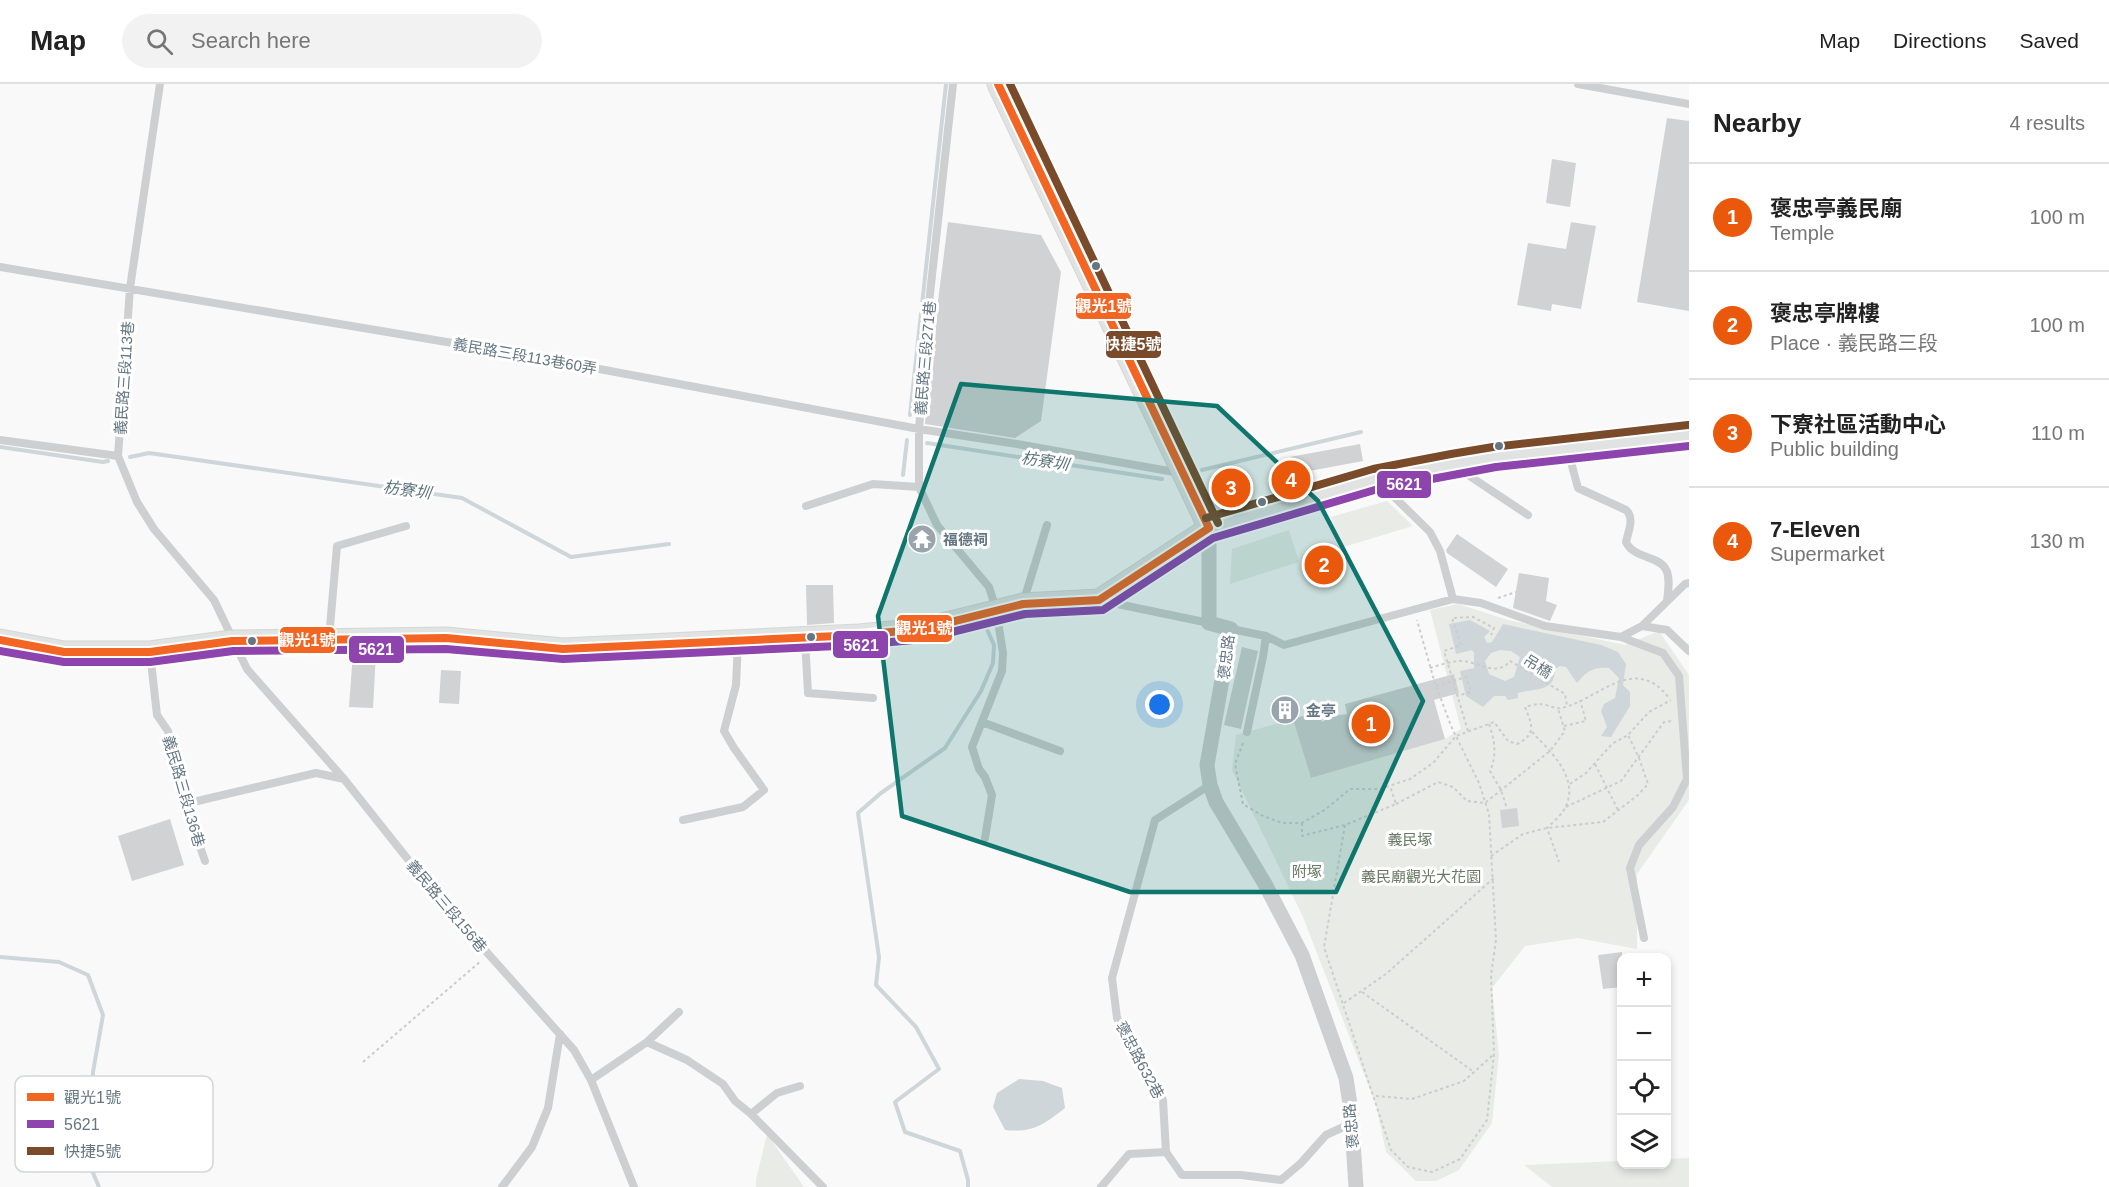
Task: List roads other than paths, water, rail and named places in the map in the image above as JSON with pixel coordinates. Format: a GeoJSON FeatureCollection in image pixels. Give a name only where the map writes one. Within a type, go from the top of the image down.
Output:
{"type":"FeatureCollection","features":[{"type":"Feature","properties":{"kind":"street","name":"褒忠路"},"geometry":{"type":"LineString","coordinates":[[998,84],[1209,528],[1209,623],[1232,629],[1207,765],[1210,785],[1216,802],[1265,884],[1302,955],[1346,1078],[1352,1123],[1356,1187]]}},
{"type":"Feature","properties":{"kind":"street"},"geometry":{"type":"LineString","coordinates":[[0,640],[64,652],[150,652],[232,641],[446,639],[563,648],[923,629],[1023,604],[1099,600],[1209,528],[1376,479],[1494,457],[1689,435]]}},
{"type":"Feature","properties":{"kind":"lane","name":"義民路三段113巷"},"geometry":{"type":"LineString","coordinates":[[160,84],[130,288],[118,456],[136,502],[154,529],[214,600],[232,641]]}},
{"type":"Feature","properties":{"kind":"lane","name":"義民路三段271巷"},"geometry":{"type":"LineString","coordinates":[[953,84],[929,303],[919,429],[919,487],[937,525],[988,586],[996,609],[1003,662],[1002,671],[972,747],[979,769],[992,795],[985,837]]}},
{"type":"Feature","properties":{"kind":"lane"},"geometry":{"type":"LineString","coordinates":[[1578,84],[1689,104]]}},
{"type":"Feature","properties":{"kind":"lane","name":"義民路三段113巷60弄"},"geometry":{"type":"LineString","coordinates":[[0,267],[530,356],[919,429],[1182,473]]}},
{"type":"Feature","properties":{"kind":"lane"},"geometry":{"type":"LineString","coordinates":[[0,440],[118,456]]}},
{"type":"Feature","properties":{"kind":"lane"},"geometry":{"type":"LineString","coordinates":[[1568,449],[1578,488],[1630,514],[1626,542],[1633,551],[1660,563],[1665,568],[1668,575],[1667,601]]}},
{"type":"Feature","properties":{"kind":"lane"},"geometry":{"type":"LineString","coordinates":[[1453,464],[1528,515]]}},
{"type":"Feature","properties":{"kind":"lane"},"geometry":{"type":"LineString","coordinates":[[1376,479],[1430,532],[1440,551],[1453,598]]}},
{"type":"Feature","properties":{"kind":"lane"},"geometry":{"type":"LineString","coordinates":[[806,506],[873,484],[919,487]]}},
{"type":"Feature","properties":{"kind":"lane"},"geometry":{"type":"LineString","coordinates":[[1023,604],[1047,525]]}},
{"type":"Feature","properties":{"kind":"lane"},"geometry":{"type":"LineString","coordinates":[[328,640],[337,546],[406,526]]}},
{"type":"Feature","properties":{"kind":"lane"},"geometry":{"type":"LineString","coordinates":[[1621,637],[1642,626],[1685,584],[1689,583]]}},
{"type":"Feature","properties":{"kind":"lane"},"geometry":{"type":"LineString","coordinates":[[1232,629],[1266,636],[1284,645],[1453,598],[1481,603],[1545,626],[1621,637],[1663,653],[1679,676],[1687,779],[1673,807],[1639,844],[1630,868],[1644,938]]}},
{"type":"Feature","properties":{"kind":"lane"},"geometry":{"type":"LineString","coordinates":[[1099,600],[1209,623]]}},
{"type":"Feature","properties":{"kind":"lane"},"geometry":{"type":"LineString","coordinates":[[1642,626],[1667,630],[1689,651]]}},
{"type":"Feature","properties":{"kind":"lane"},"geometry":{"type":"LineString","coordinates":[[1247,732],[1266,636]]}},
{"type":"Feature","properties":{"kind":"lane"},"geometry":{"type":"LineString","coordinates":[[805,637],[808,693],[873,698]]}},
{"type":"Feature","properties":{"kind":"lane"},"geometry":{"type":"LineString","coordinates":[[683,820],[743,807],[764,790],[724,731],[736,685],[738,640]]}},
{"type":"Feature","properties":{"kind":"lane","name":"義民路三段156巷"},"geometry":{"type":"LineString","coordinates":[[232,641],[247,669],[345,779],[441,901],[574,1050],[591,1080],[634,1187]]}},
{"type":"Feature","properties":{"kind":"lane"},"geometry":{"type":"LineString","coordinates":[[1680,643],[1689,642]]}},
{"type":"Feature","properties":{"kind":"lane","name":"義民路三段136巷"},"geometry":{"type":"LineString","coordinates":[[150,652],[157,715],[168,731],[185,804],[205,861]]}},
{"type":"Feature","properties":{"kind":"lane"},"geometry":{"type":"LineString","coordinates":[[982,722],[1060,751]]}},
{"type":"Feature","properties":{"kind":"lane"},"geometry":{"type":"LineString","coordinates":[[185,804],[316,773],[345,779]]}},
{"type":"Feature","properties":{"kind":"lane","name":"褒忠路632巷"},"geometry":{"type":"LineString","coordinates":[[1166,1152],[1163,1100],[1128,1042],[1117,1018],[1112,978],[1155,820],[1210,785]]}},
{"type":"Feature","properties":{"kind":"lane"},"geometry":{"type":"LineString","coordinates":[[591,1080],[647,1041],[679,1012]]}},
{"type":"Feature","properties":{"kind":"lane"},"geometry":{"type":"LineString","coordinates":[[502,1187],[532,1147],[548,1108],[560,1034]]}},
{"type":"Feature","properties":{"kind":"lane"},"geometry":{"type":"LineString","coordinates":[[647,1041],[687,1060],[723,1084],[735,1101],[751,1114],[823,1187]]}},
{"type":"Feature","properties":{"kind":"lane"},"geometry":{"type":"LineString","coordinates":[[751,1114],[777,1093],[800,1086]]}},
{"type":"Feature","properties":{"kind":"lane"},"geometry":{"type":"LineString","coordinates":[[1101,1187],[1129,1154],[1166,1152],[1182,1175],[1241,1175],[1281,1179],[1300,1163],[1326,1135],[1352,1123]]}},
{"type":"Feature","properties":{"kind":"waterway"},"geometry":{"type":"LineString","coordinates":[[910,415],[946,84]]}},
{"type":"Feature","properties":{"kind":"waterway","name":"枋寮圳"},"geometry":{"type":"LineString","coordinates":[[1202,470],[1361,432]]}},
{"type":"Feature","properties":{"kind":"waterway","name":"枋寮圳"},"geometry":{"type":"LineString","coordinates":[[903,475],[907,440]]}},
{"type":"Feature","properties":{"kind":"waterway","name":"枋寮圳"},"geometry":{"type":"LineString","coordinates":[[927,443],[1162,479]]}},
{"type":"Feature","properties":{"kind":"waterway","name":"枋寮圳"},"geometry":{"type":"LineString","coordinates":[[0,447],[108,461]]}},
{"type":"Feature","properties":{"kind":"waterway","name":"枋寮圳"},"geometry":{"type":"LineString","coordinates":[[130,457],[149,453],[462,498],[571,557],[669,544]]}},
{"type":"Feature","properties":{"kind":"waterway"},"geometry":{"type":"LineString","coordinates":[[968,1187],[960,1151],[905,1132],[895,1102],[939,1069],[916,1027],[876,985],[879,957],[858,813],[881,793],[945,748],[981,691],[993,663],[994,645],[985,625]]}},
{"type":"Feature","properties":{"kind":"waterway"},"geometry":{"type":"LineString","coordinates":[[0,957],[59,962],[88,975],[103,1015],[93,1076]]}},
{"type":"Feature","properties":{"kind":"waterway"},"geometry":{"type":"LineString","coordinates":[[93,1172],[99,1187]]}},
{"type":"Feature","properties":{"kind":"place","name":"7-Eleven"},"geometry":{"type":"Point","coordinates":[1291,480]}},
{"type":"Feature","properties":{"kind":"place","name":"下寮社區活動中心"},"geometry":{"type":"Point","coordinates":[1231,488]}},
{"type":"Feature","properties":{"kind":"place","name":"福德祠"},"geometry":{"type":"Point","coordinates":[922,539]}},
{"type":"Feature","properties":{"kind":"place","name":"褒忠亭牌樓"},"geometry":{"type":"Point","coordinates":[1324,565]}},
{"type":"Feature","properties":{"kind":"place","name":"金亭"},"geometry":{"type":"Point","coordinates":[1285,710]}},
{"type":"Feature","properties":{"kind":"place","name":"褒忠亭義民廟"},"geometry":{"type":"Point","coordinates":[1371,724]}},
{"type":"Feature","properties":{"kind":"park label","name":"義民塚"},"geometry":{"type":"Point","coordinates":[1410,839]}},
{"type":"Feature","properties":{"kind":"park label","name":"附塚"},"geometry":{"type":"Point","coordinates":[1307,871]}},
{"type":"Feature","properties":{"kind":"park label","name":"義民廟觀光大花園"},"geometry":{"type":"Point","coordinates":[1421,876]}}]}
